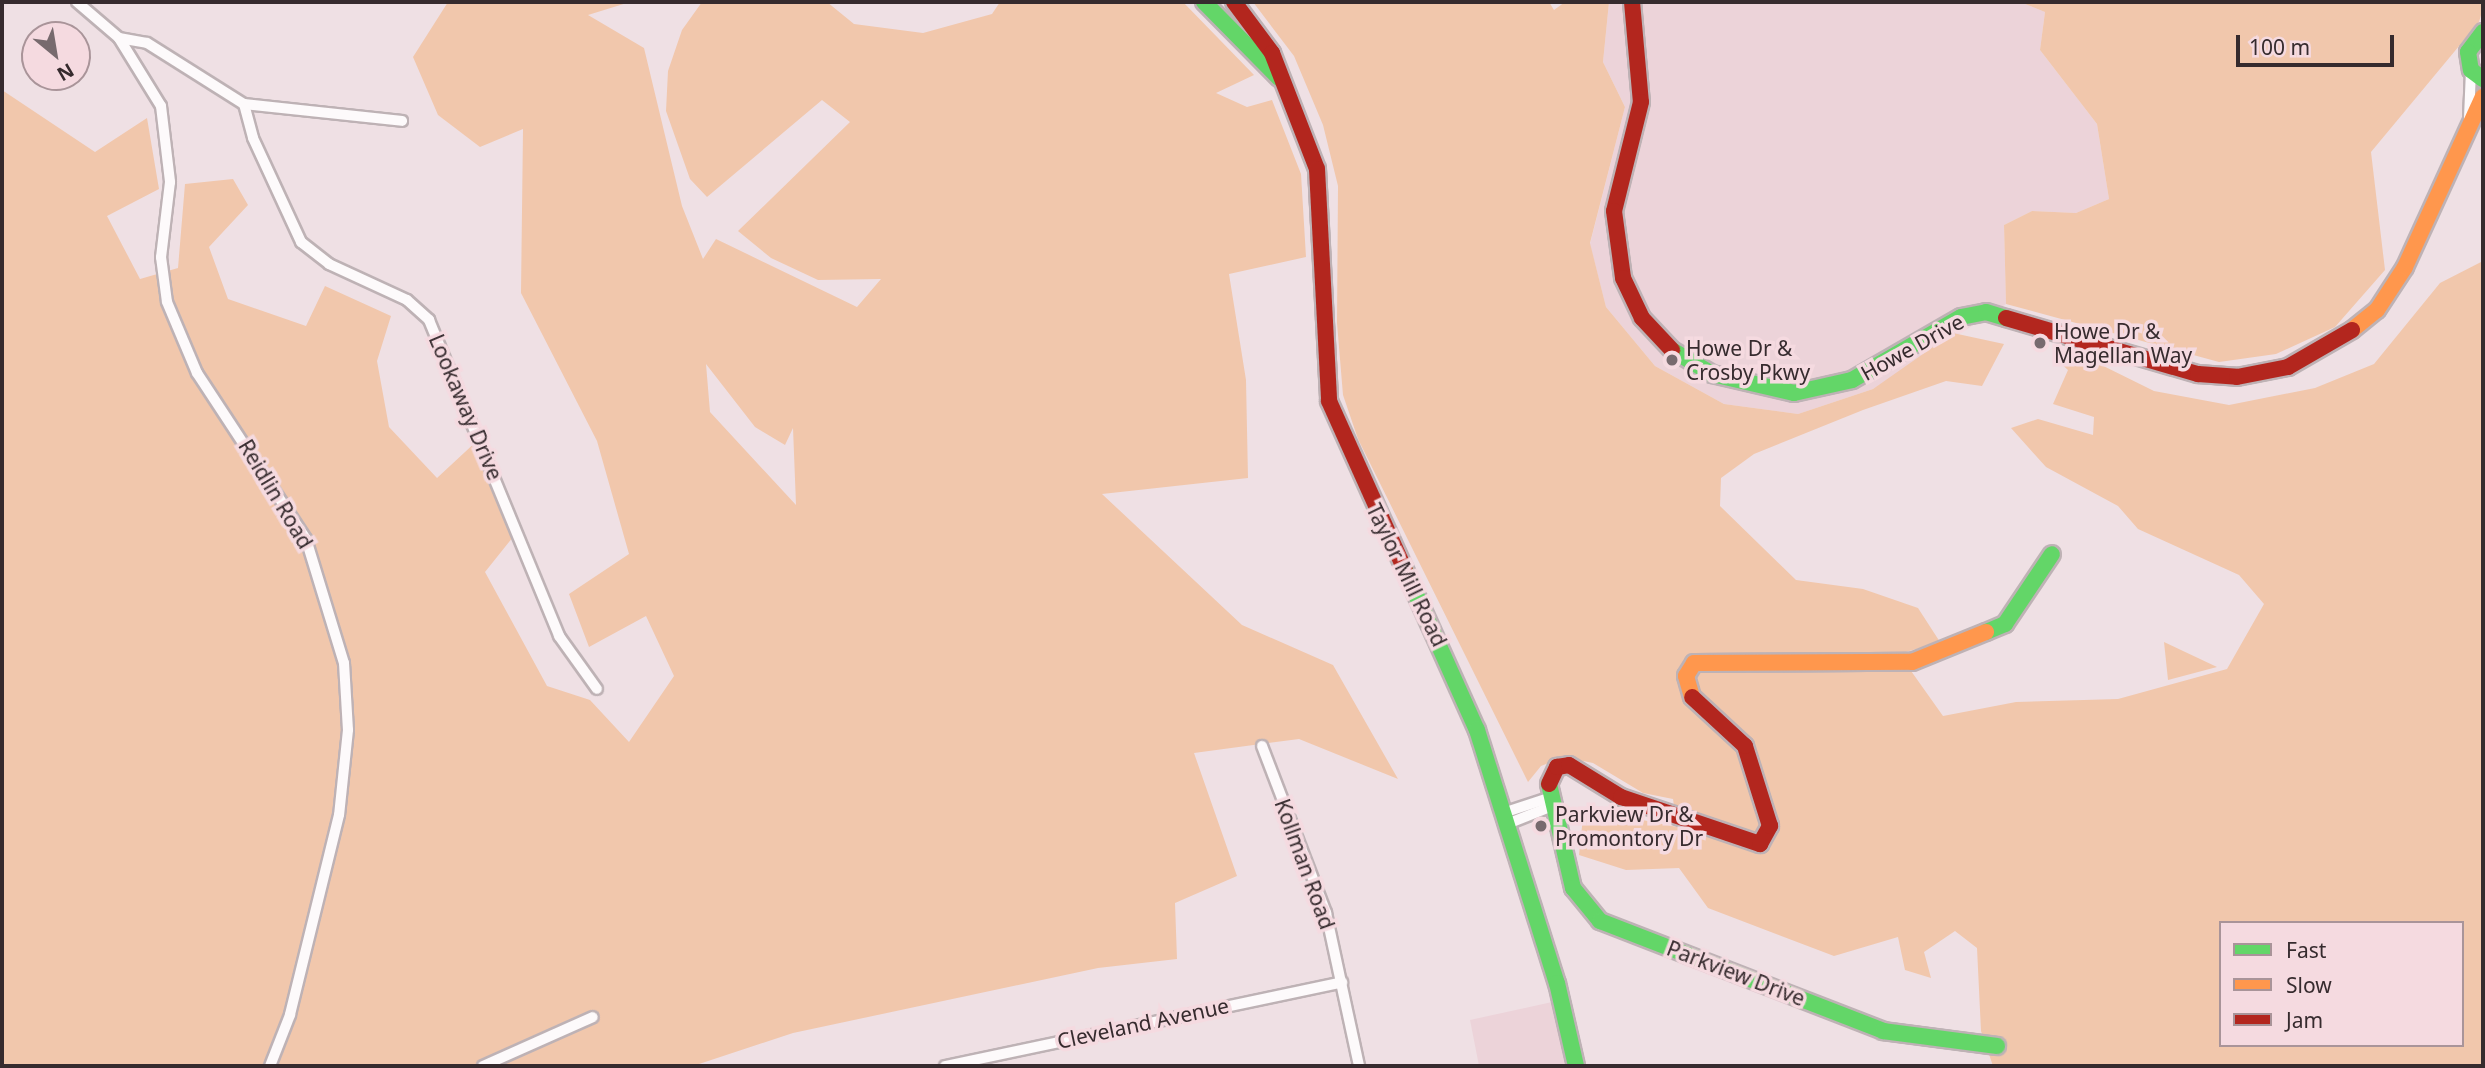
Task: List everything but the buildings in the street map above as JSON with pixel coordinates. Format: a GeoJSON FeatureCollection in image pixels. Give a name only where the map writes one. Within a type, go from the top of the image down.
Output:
{"type":"FeatureCollection","features":[{"type":"Feature","properties":{"kind":"street","name":"Reidlin Road"},"geometry":{"type":"LineString","coordinates":[[77,2],[119,38],[158,97],[165,125],[170,183],[161,257],[175,325],[197,373],[306,539],[344,663],[348,730],[339,815],[290,1015],[270,1066]]}},
{"type":"Feature","properties":{"kind":"street","name":"Taylor Mill Road"},"geometry":{"type":"LineString","coordinates":[[1204,2],[1280,79]]}},
{"type":"Feature","properties":{"kind":"street","name":"Taylor Mill Road"},"geometry":{"type":"LineString","coordinates":[[1234,2],[1272,53],[1317,169],[1329,401],[1346,449],[1457,677],[1505,818],[1576,1066]]}},
{"type":"Feature","properties":{"kind":"street","name":"Howe Drive"},"geometry":{"type":"LineString","coordinates":[[1632,2],[1641,102],[1614,211],[1623,278],[1642,318],[1673,351],[1712,374],[1761,390],[1794,393],[1852,380],[1922,336],[1986,312],[2198,374],[2237,377],[2288,367],[2337,343],[2377,310],[2405,267],[2469,118],[2483,97]]}},
{"type":"Feature","properties":{"kind":"street"},"geometry":{"type":"LineString","coordinates":[[2477,74],[2468,52],[2483,32]]}},
{"type":"Feature","properties":{"kind":"street"},"geometry":{"type":"LineString","coordinates":[[119,38],[146,43],[244,104],[402,121]]}},
{"type":"Feature","properties":{"kind":"street","name":"Howe Drive"},"geometry":{"type":"LineString","coordinates":[[2469,118],[2477,74]]}},
{"type":"Feature","properties":{"kind":"street","name":"Lookaway Drive"},"geometry":{"type":"LineString","coordinates":[[244,104],[253,138],[301,242],[329,264],[407,300],[429,320],[559,636],[597,689]]}},
{"type":"Feature","properties":{"kind":"street"},"geometry":{"type":"LineString","coordinates":[[1505,818],[1553,801],[1552,772],[1569,765],[1621,797],[1760,844],[1770,826],[1745,746],[1692,696],[1686,676],[1694,663],[1728,657],[1866,667],[1912,662],[2005,624],[2052,554]]}},
{"type":"Feature","properties":{"kind":"street","name":"Kollman Road"},"geometry":{"type":"LineString","coordinates":[[1262,746],[1326,913],[1359,1066]]}},
{"type":"Feature","properties":{"kind":"street","name":"Parkview Drive"},"geometry":{"type":"LineString","coordinates":[[1553,801],[1573,888],[1600,921],[1883,1031],[1997,1046]]}},
{"type":"Feature","properties":{"kind":"street","name":"Cleveland Avenue"},"geometry":{"type":"LineString","coordinates":[[945,1066],[1342,982]]}},
{"type":"Feature","properties":{"kind":"street"},"geometry":{"type":"LineString","coordinates":[[483,1066],[593,1017]]}},
{"type":"Feature","properties":{"kind":"shaded area"},"geometry":{"type":"Polygon","coordinates":[[[448,2],[630,2],[588,15],[644,48],[682,206],[703,259],[716,239],[857,307],[881,279],[818,280],[771,258],[738,231],[850,122],[822,100],[707,197],[690,179],[666,111],[668,71],[682,30],[702,2],[827,2],[854,24],[923,33],[992,14],[1000,2],[1183,2],[1254,75],[1216,93],[1247,107],[1272,100],[1301,174],[1306,257],[1229,274],[1246,380],[1248,478],[1102,494],[1242,625],[1333,665],[1398,779],[1299,739],[1194,753],[1237,876],[1175,903],[1177,959],[1098,968],[793,1033],[693,1066],[2,1066],[2,90],[95,152],[147,118],[159,189],[107,216],[140,279],[178,268],[185,184],[233,179],[248,205],[209,247],[228,299],[306,326],[325,286],[391,316],[377,361],[389,427],[437,478],[479,439],[517,532],[485,572],[547,686],[590,700],[629,742],[674,676],[646,616],[589,647],[569,594],[629,554],[597,441],[521,293],[523,129],[480,147],[438,115],[413,57],[448,2]],[[706,364],[710,412],[796,505],[793,428],[785,445],[755,427],[706,364]]]}},
{"type":"Feature","properties":{"kind":"shaded area"},"geometry":{"type":"Polygon","coordinates":[[[1253,2],[1549,2],[1554,10],[1565,2],[1609,2],[1603,62],[1625,107],[1590,243],[1606,307],[1655,366],[1724,404],[1798,414],[1873,389],[1953,333],[2004,344],[1982,386],[1946,381],[1863,410],[1754,454],[1721,478],[1720,506],[1796,580],[1863,589],[1918,608],[1940,642],[1899,654],[1943,716],[2016,702],[2118,699],[2227,669],[2264,604],[2239,575],[2138,529],[2118,506],[2046,467],[2011,428],[2038,419],[2093,435],[2094,417],[2053,404],[2068,370],[2057,360],[2071,350],[2154,391],[2229,405],[2315,388],[2374,364],[2440,283],[2483,261],[2483,1066],[1993,1066],[1981,1031],[1977,948],[1955,931],[1924,952],[1931,978],[1905,970],[1898,937],[1834,956],[1708,908],[1679,868],[1626,870],[1579,855],[1584,808],[1677,827],[1673,799],[1643,793],[1593,763],[1564,757],[1541,766],[1528,782],[1358,439],[1343,395],[1337,323],[1338,186],[1323,125],[1294,56],[1253,2]]]}},
{"type":"Feature","properties":{"kind":"shaded area"},"geometry":{"type":"Polygon","coordinates":[[[1609,2],[2020,2],[2045,12],[2040,50],[2097,124],[2109,199],[2076,213],[2032,211],[2004,225],[2006,304],[1873,389],[1798,414],[1724,404],[1655,366],[1606,307],[1590,244],[1625,107],[1603,62],[1609,2]]]}},
{"type":"Feature","properties":{"kind":"shaded area"},"geometry":{"type":"Polygon","coordinates":[[[2020,2],[2483,2],[2483,8],[2479,22],[2371,152],[2385,270],[2335,327],[2276,354],[2219,362],[2006,304],[2004,225],[2032,211],[2076,213],[2109,199],[2097,124],[2040,50],[2045,12],[2020,2]]]}},
{"type":"Feature","properties":{"kind":"shaded area"},"geometry":{"type":"Polygon","coordinates":[[[2164,642],[2217,667],[2168,680],[2164,642]]]}},
{"type":"Feature","properties":{"kind":"shaded area"},"geometry":{"type":"Polygon","coordinates":[[[1561,1000],[1576,1066],[1479,1066],[1470,1020],[1561,1000]]]}},
{"type":"Feature","properties":{"kind":"traffic: fast"},"geometry":{"type":"LineString","coordinates":[[1204,2],[1279,78]]}},
{"type":"Feature","properties":{"kind":"traffic: fast"},"geometry":{"type":"LineString","coordinates":[[2483,32],[2468,52],[2471,70],[2483,79]]}},
{"type":"Feature","properties":{"kind":"traffic: fast"},"geometry":{"type":"LineString","coordinates":[[1672,350],[1712,374],[1794,393],[1852,380],[1961,317],[1986,312],[2006,318]]}},
{"type":"Feature","properties":{"kind":"traffic: fast"},"geometry":{"type":"LineString","coordinates":[[1986,632],[2005,624],[2052,554]]}},
{"type":"Feature","properties":{"kind":"traffic: fast"},"geometry":{"type":"LineString","coordinates":[[1405,570],[1477,730],[1557,983],[1576,1066]]}},
{"type":"Feature","properties":{"kind":"traffic: fast"},"geometry":{"type":"LineString","coordinates":[[1549,784],[1573,888],[1600,921],[1883,1031],[1997,1046]]}},
{"type":"Feature","properties":{"kind":"traffic: slow"},"geometry":{"type":"LineString","coordinates":[[2352,330],[2377,310],[2405,267],[2483,97]]}},
{"type":"Feature","properties":{"kind":"traffic: slow"},"geometry":{"type":"LineString","coordinates":[[1692,697],[1686,676],[1694,663],[1912,662],[1986,632]]}},
{"type":"Feature","properties":{"kind":"traffic: jam"},"geometry":{"type":"LineString","coordinates":[[1234,2],[1272,53],[1317,169],[1329,401],[1405,570]]}},
{"type":"Feature","properties":{"kind":"traffic: jam"},"geometry":{"type":"LineString","coordinates":[[1632,2],[1641,102],[1614,211],[1623,278],[1642,318],[1672,350]]}},
{"type":"Feature","properties":{"kind":"traffic: jam"},"geometry":{"type":"LineString","coordinates":[[2006,318],[2198,374],[2237,377],[2288,367],[2352,330]]}},
{"type":"Feature","properties":{"kind":"traffic: jam"},"geometry":{"type":"LineString","coordinates":[[1549,784],[1557,767],[1569,765],[1621,797],[1760,844],[1770,826],[1745,746],[1692,697]]}},
{"type":"Feature","properties":{"kind":"place","name":"Howe Dr & Magellan Way"},"geometry":{"type":"Point","coordinates":[2040,343]}},
{"type":"Feature","properties":{"kind":"place","name":"Howe Dr & Crosby Pkwy"},"geometry":{"type":"Point","coordinates":[1672,360]}},
{"type":"Feature","properties":{"kind":"place","name":"Parkview Dr & Promontory Dr"},"geometry":{"type":"Point","coordinates":[1541,826]}}]}
